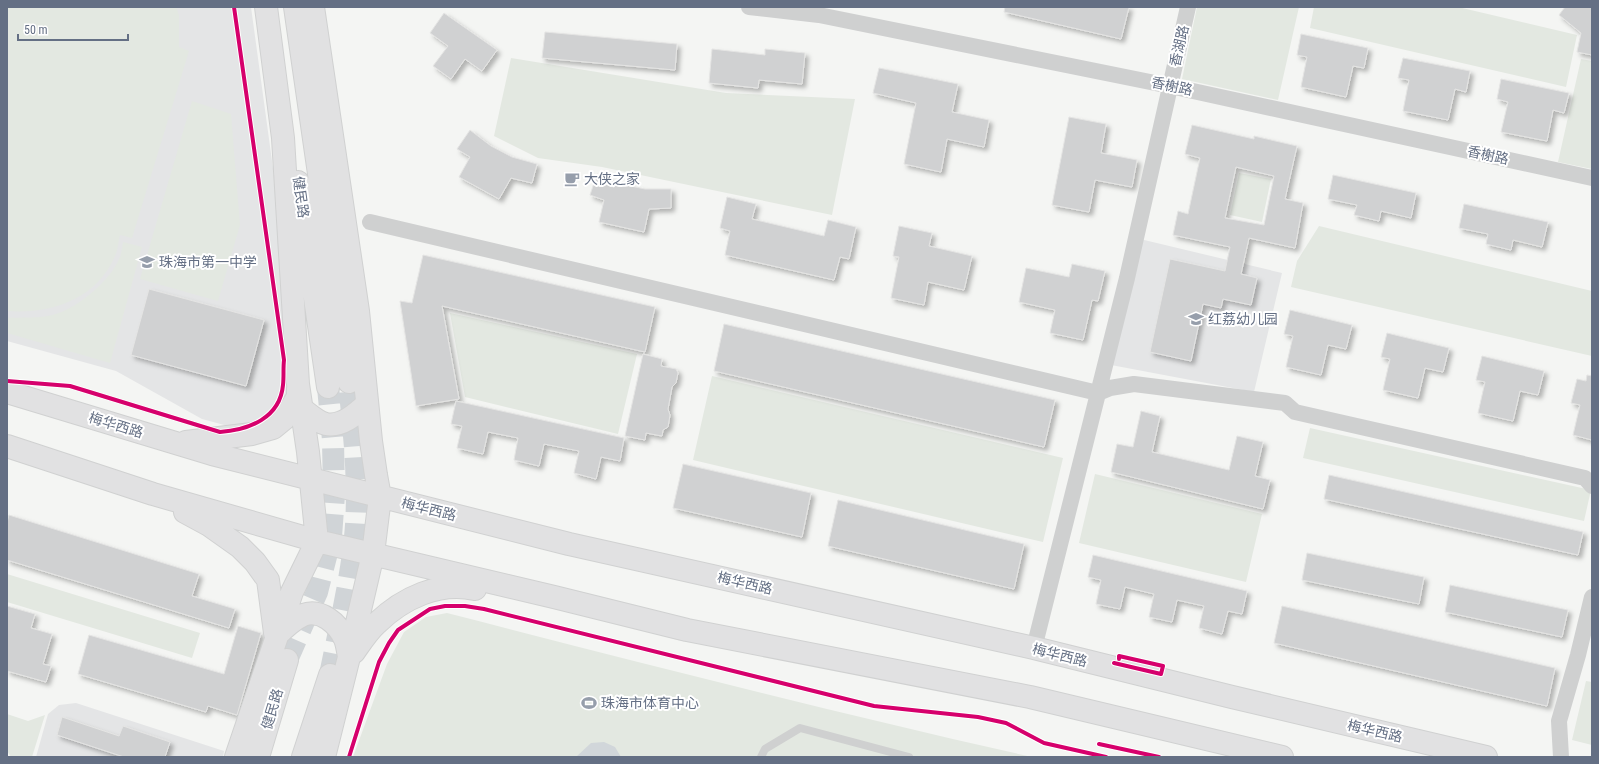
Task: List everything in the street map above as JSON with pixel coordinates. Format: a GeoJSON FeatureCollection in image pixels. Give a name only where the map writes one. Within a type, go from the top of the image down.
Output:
{"type":"FeatureCollection","features":[{"type":"Feature","properties":{"kind":"main road"},"geometry":{"type":"LineString","coordinates":[[177,443],[252,434],[273,428],[284,420],[298,397],[283,138],[266,7]]}},
{"type":"Feature","properties":{"kind":"main road","name":"健民路"},"geometry":{"type":"LineString","coordinates":[[273,7],[328,387]]}},
{"type":"Feature","properties":{"kind":"main road","name":"健民路"},"geometry":{"type":"LineString","coordinates":[[295,7],[350,382]]}},
{"type":"Feature","properties":{"kind":"main road"},"geometry":{"type":"LineString","coordinates":[[313,7],[358,311],[367,404],[380,496],[373,554],[324,757]]}},
{"type":"Feature","properties":{"kind":"main road"},"geometry":{"type":"LineString","coordinates":[[236,757],[292,592],[317,541],[311,479],[298,384]]}},
{"type":"Feature","properties":{"kind":"main road","name":"梅华西路"},"geometry":{"type":"LineString","coordinates":[[7,392],[212,454],[569,544],[1034,648],[1232,697],[1486,757]]}},
{"type":"Feature","properties":{"kind":"main road"},"geometry":{"type":"LineString","coordinates":[[302,409],[325,424],[334,424],[355,415],[367,404]]}},
{"type":"Feature","properties":{"kind":"main road"},"geometry":{"type":"LineString","coordinates":[[7,446],[153,494],[317,541],[687,630],[1030,697],[1282,757]]}},
{"type":"Feature","properties":{"kind":"main road"},"geometry":{"type":"LineString","coordinates":[[153,494],[209,525],[240,547],[255,562],[268,580],[276,636]]}},
{"type":"Feature","properties":{"kind":"main road"},"geometry":{"type":"LineString","coordinates":[[349,657],[376,623],[400,604],[406,600],[438,588],[452,586],[468,587],[510,597],[554,597]]}},
{"type":"Feature","properties":{"kind":"main road"},"geometry":{"type":"LineString","coordinates":[[276,636],[285,626],[305,614],[316,614],[326,617],[336,625],[346,640],[349,657]]}},
{"type":"Feature","properties":{"kind":"main road","name":"健民路"},"geometry":{"type":"LineString","coordinates":[[258,757],[287,660]]}},
{"type":"Feature","properties":{"kind":"main road"},"geometry":{"type":"LineString","coordinates":[[303,757],[330,675]]}},
{"type":"Feature","properties":{"kind":"street","name":"香榭路"},"geometry":{"type":"LineString","coordinates":[[750,7],[819,15],[1170,86],[1592,178]]}},
{"type":"Feature","properties":{"kind":"street","name":"香湖路"},"geometry":{"type":"LineString","coordinates":[[1034,648],[1127,278],[1188,7]]}},
{"type":"Feature","properties":{"kind":"street"},"geometry":{"type":"LineString","coordinates":[[370,222],[1098,393],[1110,388],[1134,384],[1285,403],[1295,412],[1584,478],[1592,486]]}},
{"type":"Feature","properties":{"kind":"street"},"geometry":{"type":"LineString","coordinates":[[1561,757],[1559,721],[1578,655],[1592,597]]}},
{"type":"Feature","properties":{"kind":"lane"},"geometry":{"type":"LineString","coordinates":[[761,757],[765,749],[800,728],[909,757]]}},
{"type":"Feature","properties":{"kind":"shaded area","name":"珠海市第一中学"},"geometry":{"type":"Polygon","coordinates":[[[7,7],[251,7],[275,183],[292,396],[279,415],[239,429],[202,419],[116,371],[7,341],[7,7]]]}},
{"type":"Feature","properties":{"kind":"shaded area"},"geometry":{"type":"Polygon","coordinates":[[[7,7],[176,7],[179,15],[179,47],[189,51],[132,238],[120,235],[116,254],[107,271],[96,284],[84,294],[55,307],[40,310],[7,311],[7,7]]]}},
{"type":"Feature","properties":{"kind":"shaded area"},"geometry":{"type":"Polygon","coordinates":[[[1197,7],[1299,7],[1278,100],[1182,79],[1197,7]]]}},
{"type":"Feature","properties":{"kind":"shaded area"},"geometry":{"type":"Polygon","coordinates":[[[1314,7],[1458,7],[1577,35],[1566,87],[1310,28],[1314,7]]]}},
{"type":"Feature","properties":{"kind":"shaded area"},"geometry":{"type":"Polygon","coordinates":[[[511,58],[726,93],[855,99],[832,215],[602,167],[538,158],[494,136],[511,58]]]}},
{"type":"Feature","properties":{"kind":"shaded area"},"geometry":{"type":"Polygon","coordinates":[[[1581,59],[1592,61],[1592,169],[1558,162],[1581,59]]]}},
{"type":"Feature","properties":{"kind":"shaded area"},"geometry":{"type":"Polygon","coordinates":[[[192,101],[231,114],[240,225],[218,301],[140,279],[192,101]]]}},
{"type":"Feature","properties":{"kind":"shaded area"},"geometry":{"type":"Polygon","coordinates":[[[1239,173],[1271,179],[1262,222],[1230,215],[1239,173]]]}},
{"type":"Feature","properties":{"kind":"shaded area"},"geometry":{"type":"Polygon","coordinates":[[[1319,226],[1592,291],[1592,356],[1291,287],[1297,261],[1319,226]]]}},
{"type":"Feature","properties":{"kind":"shaded area","name":"红荔幼儿园"},"geometry":{"type":"Polygon","coordinates":[[[1140,239],[1282,273],[1254,392],[1111,365],[1140,239]]]}},
{"type":"Feature","properties":{"kind":"shaded area"},"geometry":{"type":"Polygon","coordinates":[[[123,242],[142,247],[110,363],[7,333],[7,318],[50,316],[74,305],[93,292],[116,266],[121,255],[123,242]]]}},
{"type":"Feature","properties":{"kind":"shaded area"},"geometry":{"type":"Polygon","coordinates":[[[450,313],[637,354],[618,434],[465,397],[450,313]]]}},
{"type":"Feature","properties":{"kind":"shaded area"},"geometry":{"type":"Polygon","coordinates":[[[712,376],[1063,458],[1043,542],[693,460],[712,376]]]}},
{"type":"Feature","properties":{"kind":"shaded area"},"geometry":{"type":"Polygon","coordinates":[[[1310,428],[1591,490],[1584,521],[1303,458],[1310,428]]]}},
{"type":"Feature","properties":{"kind":"shaded area"},"geometry":{"type":"Polygon","coordinates":[[[1095,474],[1262,514],[1246,582],[1079,543],[1095,474]]]}},
{"type":"Feature","properties":{"kind":"shaded area"},"geometry":{"type":"Polygon","coordinates":[[[7,574],[200,633],[192,658],[7,602],[7,574]]]}},
{"type":"Feature","properties":{"kind":"shaded area","name":"珠海市体育中心"},"geometry":{"type":"Polygon","coordinates":[[[447,613],[812,705],[1032,757],[353,757],[387,664],[404,632],[426,617],[447,613]]]}},
{"type":"Feature","properties":{"kind":"shaded area"},"geometry":{"type":"Polygon","coordinates":[[[1586,681],[1592,682],[1592,745],[1572,740],[1586,681]]]}},
{"type":"Feature","properties":{"kind":"shaded area"},"geometry":{"type":"Polygon","coordinates":[[[76,703],[224,751],[223,757],[36,757],[48,714],[59,705],[76,703]]]}},
{"type":"Feature","properties":{"kind":"shaded area"},"geometry":{"type":"Polygon","coordinates":[[[7,714],[28,721],[45,715],[32,757],[11,757],[7,751],[7,714]]]}},
{"type":"Feature","properties":{"kind":"shaded area"},"geometry":{"type":"Polygon","coordinates":[[[604,742],[615,747],[621,757],[576,757],[591,743],[604,742]]]}},
{"type":"Feature","properties":{"kind":"building"},"geometry":{"type":"Polygon","coordinates":[[[1005,7],[1129,7],[1121,39],[1004,12],[1005,7]]]}},
{"type":"Feature","properties":{"kind":"building"},"geometry":{"type":"Polygon","coordinates":[[[1565,7],[1592,7],[1592,55],[1577,52],[1581,33],[1559,15],[1565,7]]]}},
{"type":"Feature","properties":{"kind":"building"},"geometry":{"type":"Polygon","coordinates":[[[444,13],[497,50],[482,71],[465,59],[451,79],[433,66],[448,46],[430,33],[444,13]]]}},
{"type":"Feature","properties":{"kind":"building"},"geometry":{"type":"Polygon","coordinates":[[[545,32],[677,44],[675,70],[542,58],[545,32]]]}},
{"type":"Feature","properties":{"kind":"building"},"geometry":{"type":"Polygon","coordinates":[[[1301,34],[1368,48],[1364,68],[1353,66],[1346,97],[1301,87],[1307,57],[1297,55],[1301,34]]]}},
{"type":"Feature","properties":{"kind":"building"},"geometry":{"type":"Polygon","coordinates":[[[712,49],[765,55],[765,49],[805,53],[802,84],[759,80],[758,88],[709,83],[712,49]]]}},
{"type":"Feature","properties":{"kind":"building"},"geometry":{"type":"Polygon","coordinates":[[[1403,58],[1470,71],[1466,92],[1455,89],[1448,120],[1403,111],[1409,80],[1398,78],[1403,58]]]}},
{"type":"Feature","properties":{"kind":"building"},"geometry":{"type":"Polygon","coordinates":[[[879,68],[958,84],[952,112],[989,120],[984,147],[947,139],[941,172],[904,164],[916,103],[873,93],[879,68]]]}},
{"type":"Feature","properties":{"kind":"building"},"geometry":{"type":"Polygon","coordinates":[[[1501,79],[1569,93],[1564,113],[1553,110],[1547,141],[1501,132],[1508,102],[1497,99],[1501,79]]]}},
{"type":"Feature","properties":{"kind":"building"},"geometry":{"type":"Polygon","coordinates":[[[1069,117],[1106,124],[1101,153],[1137,160],[1132,187],[1095,180],[1089,212],[1052,205],[1069,117]]]}},
{"type":"Feature","properties":{"kind":"building"},"geometry":{"type":"Polygon","coordinates":[[[1192,125],[1254,139],[1254,136],[1297,146],[1285,199],[1303,203],[1295,248],[1249,238],[1241,274],[1257,278],[1251,305],[1223,299],[1221,308],[1203,304],[1191,361],[1150,352],[1170,259],[1225,271],[1230,247],[1173,235],[1178,211],[1188,214],[1200,158],[1185,154],[1192,125]],[[1236,167],[1225,218],[1264,225],[1274,176],[1236,167]]]}},
{"type":"Feature","properties":{"kind":"building"},"geometry":{"type":"Polygon","coordinates":[[[470,130],[491,146],[512,157],[537,164],[532,183],[511,178],[499,199],[459,177],[470,157],[457,149],[470,130]]]}},
{"type":"Feature","properties":{"kind":"building"},"geometry":{"type":"Polygon","coordinates":[[[597,174],[621,184],[645,189],[671,189],[671,208],[649,209],[644,232],[599,222],[604,200],[590,195],[597,174]]]}},
{"type":"Feature","properties":{"kind":"building"},"geometry":{"type":"Polygon","coordinates":[[[1333,175],[1416,193],[1411,218],[1381,211],[1379,221],[1354,215],[1357,205],[1328,199],[1333,175]]]}},
{"type":"Feature","properties":{"kind":"building"},"geometry":{"type":"Polygon","coordinates":[[[727,197],[756,204],[752,219],[824,236],[828,220],[856,227],[849,259],[840,257],[834,280],[725,255],[730,231],[720,228],[727,197]]]}},
{"type":"Feature","properties":{"kind":"building"},"geometry":{"type":"Polygon","coordinates":[[[1464,204],[1548,222],[1542,247],[1513,240],[1511,250],[1486,244],[1488,234],[1459,228],[1464,204]]]}},
{"type":"Feature","properties":{"kind":"building"},"geometry":{"type":"Polygon","coordinates":[[[899,226],[932,233],[929,246],[972,256],[964,290],[928,282],[924,305],[891,298],[899,257],[893,256],[899,226]]]}},
{"type":"Feature","properties":{"kind":"building"},"geometry":{"type":"Polygon","coordinates":[[[423,255],[655,307],[645,352],[442,306],[459,399],[416,406],[400,301],[412,303],[423,255]]]}},
{"type":"Feature","properties":{"kind":"building"},"geometry":{"type":"Polygon","coordinates":[[[1072,264],[1105,271],[1098,301],[1092,300],[1083,340],[1050,333],[1055,310],[1019,302],[1026,268],[1069,277],[1072,264]]]}},
{"type":"Feature","properties":{"kind":"building"},"geometry":{"type":"Polygon","coordinates":[[[149,289],[264,320],[246,386],[131,355],[149,289]]]}},
{"type":"Feature","properties":{"kind":"building"},"geometry":{"type":"Polygon","coordinates":[[[1290,310],[1352,325],[1346,349],[1328,345],[1321,375],[1286,367],[1293,336],[1284,334],[1290,310]]]}},
{"type":"Feature","properties":{"kind":"building"},"geometry":{"type":"Polygon","coordinates":[[[724,324],[1055,400],[1044,447],[714,371],[724,324]]]}},
{"type":"Feature","properties":{"kind":"building"},"geometry":{"type":"Polygon","coordinates":[[[1387,333],[1449,348],[1443,372],[1425,368],[1418,398],[1383,390],[1390,359],[1381,357],[1387,333]]]}},
{"type":"Feature","properties":{"kind":"building"},"geometry":{"type":"Polygon","coordinates":[[[643,354],[662,359],[661,366],[676,369],[678,373],[676,383],[672,387],[668,409],[670,415],[668,427],[663,430],[662,436],[646,433],[645,440],[625,436],[643,354]]]}},
{"type":"Feature","properties":{"kind":"building"},"geometry":{"type":"Polygon","coordinates":[[[1482,356],[1544,371],[1538,395],[1520,391],[1513,421],[1478,413],[1485,382],[1476,380],[1482,356]]]}},
{"type":"Feature","properties":{"kind":"building"},"geometry":{"type":"Polygon","coordinates":[[[1587,375],[1592,376],[1592,440],[1573,435],[1580,405],[1571,403],[1577,379],[1586,381],[1587,375]]]}},
{"type":"Feature","properties":{"kind":"building"},"geometry":{"type":"Polygon","coordinates":[[[456,401],[624,438],[620,461],[601,457],[596,479],[574,473],[579,451],[544,444],[539,466],[514,460],[518,438],[488,432],[483,454],[457,448],[462,426],[451,424],[456,401]]]}},
{"type":"Feature","properties":{"kind":"building"},"geometry":{"type":"Polygon","coordinates":[[[1141,411],[1160,416],[1152,452],[1229,470],[1237,436],[1263,442],[1255,476],[1270,480],[1263,509],[1111,472],[1117,444],[1133,447],[1141,411]]]}},
{"type":"Feature","properties":{"kind":"building"},"geometry":{"type":"Polygon","coordinates":[[[683,464],[811,493],[802,537],[673,508],[683,464]]]}},
{"type":"Feature","properties":{"kind":"building"},"geometry":{"type":"Polygon","coordinates":[[[1329,475],[1583,532],[1578,555],[1324,499],[1329,475]]]}},
{"type":"Feature","properties":{"kind":"building"},"geometry":{"type":"Polygon","coordinates":[[[838,500],[1024,544],[1014,589],[828,546],[838,500]]]}},
{"type":"Feature","properties":{"kind":"building"},"geometry":{"type":"Polygon","coordinates":[[[9,515],[199,574],[192,596],[235,609],[229,628],[7,560],[7,523],[9,515]]]}},
{"type":"Feature","properties":{"kind":"building"},"geometry":{"type":"Polygon","coordinates":[[[1307,553],[1424,577],[1419,604],[1302,580],[1307,553]]]}},
{"type":"Feature","properties":{"kind":"building"},"geometry":{"type":"Polygon","coordinates":[[[1093,555],[1247,591],[1242,614],[1228,611],[1222,634],[1199,628],[1204,606],[1177,600],[1172,622],[1149,617],[1154,594],[1125,587],[1120,609],[1096,604],[1101,580],[1088,577],[1093,555]]]}},
{"type":"Feature","properties":{"kind":"building"},"geometry":{"type":"Polygon","coordinates":[[[1450,585],[1568,610],[1562,637],[1445,612],[1450,585]]]}},
{"type":"Feature","properties":{"kind":"building"},"geometry":{"type":"Polygon","coordinates":[[[7,606],[35,614],[31,628],[52,634],[43,664],[51,666],[46,682],[7,671],[7,606]]]}},
{"type":"Feature","properties":{"kind":"building"},"geometry":{"type":"Polygon","coordinates":[[[1282,606],[1555,668],[1547,706],[1274,643],[1282,606]]]}},
{"type":"Feature","properties":{"kind":"building"},"geometry":{"type":"Polygon","coordinates":[[[238,626],[261,633],[237,715],[208,706],[206,712],[78,674],[89,635],[224,674],[238,626]]]}},
{"type":"Feature","properties":{"kind":"building"},"geometry":{"type":"Polygon","coordinates":[[[62,717],[119,736],[123,726],[170,742],[165,757],[124,757],[57,735],[62,717]]]}},
{"type":"Feature","properties":{"kind":"tunnel"},"geometry":{"type":"LineString","coordinates":[[330,675],[344,607],[355,537],[357,479],[349,382]]}},
{"type":"Feature","properties":{"kind":"tunnel"},"geometry":{"type":"LineString","coordinates":[[287,660],[317,592],[331,537],[334,495],[333,440],[328,387]]}},
{"type":"Feature","properties":{"kind":"cycle path"},"geometry":{"type":"LineString","coordinates":[[7,381],[70,386],[220,432],[231,431],[252,425],[269,414],[276,406],[281,396],[283,385],[284,360],[234,7]]}},
{"type":"Feature","properties":{"kind":"cycle path"},"geometry":{"type":"LineString","coordinates":[[349,757],[379,662],[389,643],[398,630],[430,609],[445,606],[465,606],[484,609],[874,706],[978,717],[1006,723],[1044,743],[1106,757]]}},
{"type":"Feature","properties":{"kind":"cycle path"},"geometry":{"type":"LineString","coordinates":[[1114,663],[1161,674],[1163,666],[1119,656],[1119,659]]}},
{"type":"Feature","properties":{"kind":"cycle path"},"geometry":{"type":"LineString","coordinates":[[1099,744],[1159,757]]}},
{"type":"Feature","properties":{"kind":"place","name":"大侠之家"},"geometry":{"type":"Point","coordinates":[572,179]}},
{"type":"Feature","properties":{"kind":"place","name":"珠海市第一中学"},"geometry":{"type":"Point","coordinates":[147,262]}},
{"type":"Feature","properties":{"kind":"place","name":"红荔幼儿园"},"geometry":{"type":"Point","coordinates":[1196,319]}},
{"type":"Feature","properties":{"kind":"place","name":"珠海市体育中心"},"geometry":{"type":"Point","coordinates":[589,703]}}]}
